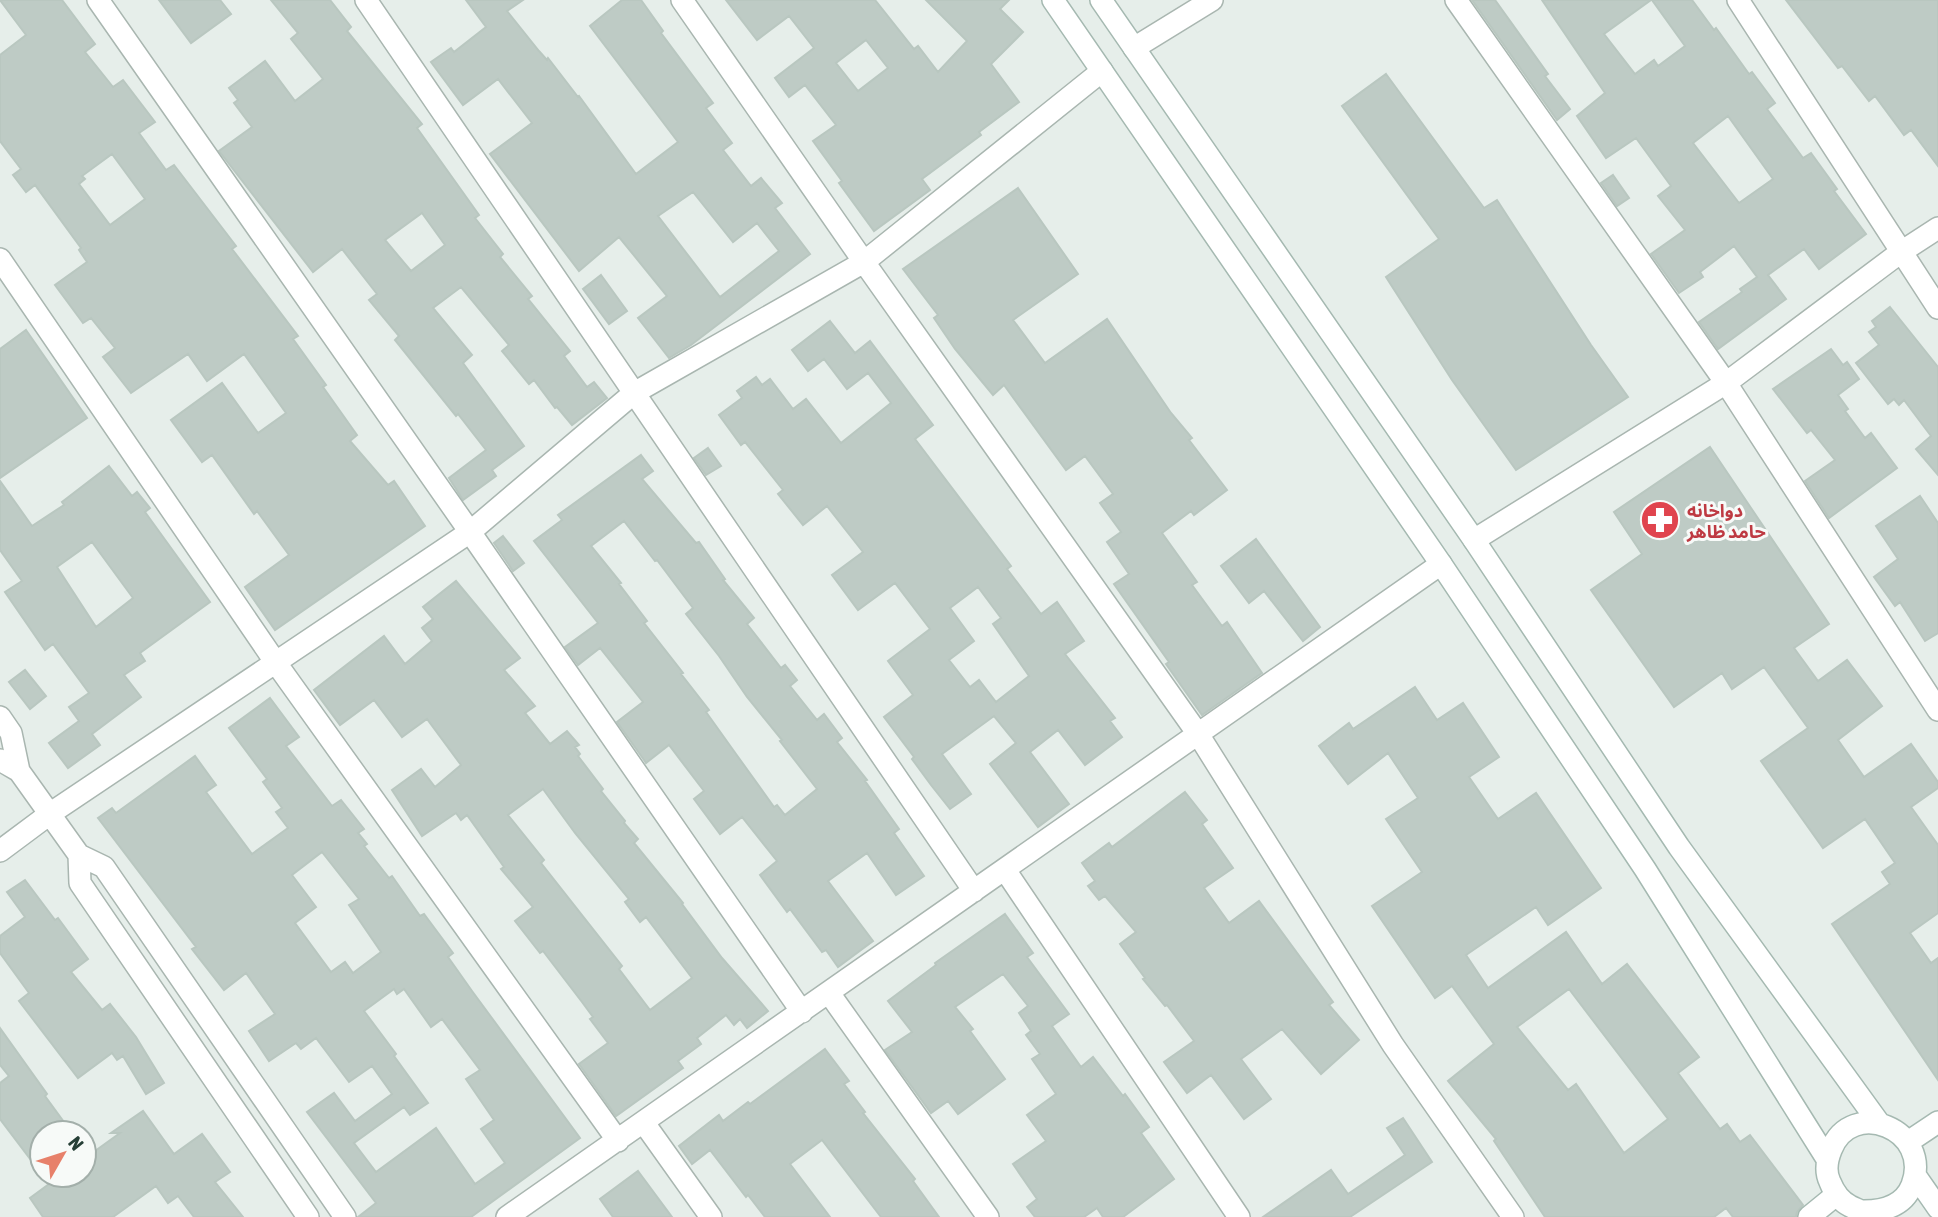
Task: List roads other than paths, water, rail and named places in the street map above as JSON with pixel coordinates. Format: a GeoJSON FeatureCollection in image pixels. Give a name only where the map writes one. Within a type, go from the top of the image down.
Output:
{"type":"FeatureCollection","features":[{"type":"Feature","properties":{"kind":"street"},"geometry":{"type":"LineString","coordinates":[[98,0],[802,1012]]}},
{"type":"Feature","properties":{"kind":"street"},"geometry":{"type":"LineString","coordinates":[[366,0],[974,891]]}},
{"type":"Feature","properties":{"kind":"street"},"geometry":{"type":"LineString","coordinates":[[682,0],[1198,734],[1393,1045],[1513,1217]]}},
{"type":"Feature","properties":{"kind":"street"},"geometry":{"type":"LineString","coordinates":[[1053,0],[1441,564],[1645,869],[1827,1159]]}},
{"type":"Feature","properties":{"kind":"street"},"geometry":{"type":"LineString","coordinates":[[1101,0],[1474,541],[1679,847],[1879,1123]]}},
{"type":"Feature","properties":{"kind":"street"},"geometry":{"type":"LineString","coordinates":[[1134,48],[1212,0]]}},
{"type":"Feature","properties":{"kind":"street"},"geometry":{"type":"LineString","coordinates":[[1456,0],[1726,383],[1938,710]]}},
{"type":"Feature","properties":{"kind":"street"},"geometry":{"type":"LineString","coordinates":[[1738,0],[1938,308]]}},
{"type":"Feature","properties":{"kind":"street"},"geometry":{"type":"LineString","coordinates":[[0,851],[51,813],[470,532],[634,393],[864,262],[1102,71]]}},
{"type":"Feature","properties":{"kind":"street"},"geometry":{"type":"LineString","coordinates":[[1474,541],[1726,383],[1938,228]]}},
{"type":"Feature","properties":{"kind":"street"},"geometry":{"type":"LineString","coordinates":[[0,259],[276,663],[618,1141]]}},
{"type":"Feature","properties":{"kind":"street"},"geometry":{"type":"LineString","coordinates":[[507,1217],[1441,564]]}},
{"type":"Feature","properties":{"kind":"street"},"geometry":{"type":"LineString","coordinates":[[0,717],[11,733],[19,771]]}},
{"type":"Feature","properties":{"kind":"street"},"geometry":{"type":"LineString","coordinates":[[0,760],[19,771],[79,855],[104,867],[345,1217]]}},
{"type":"Feature","properties":{"kind":"street"},"geometry":{"type":"LineString","coordinates":[[79,855],[80,883],[308,1217]]}},
{"type":"Feature","properties":{"kind":"street"},"geometry":{"type":"LineString","coordinates":[[1004,870],[1239,1217]]}},
{"type":"Feature","properties":{"kind":"street"},"geometry":{"type":"LineString","coordinates":[[829,993],[988,1217]]}},
{"type":"Feature","properties":{"kind":"street"},"geometry":{"type":"LineString","coordinates":[[1908,1142],[1938,1122]]}},
{"type":"Feature","properties":{"kind":"street"},"geometry":{"type":"LineString","coordinates":[[644,1123],[711,1217]]}},
{"type":"Feature","properties":{"kind":"street"},"geometry":{"type":"LineString","coordinates":[[1862,1123],[1879,1123],[1895,1129],[1908,1142],[1915,1158],[1915,1175],[1909,1192],[1897,1204],[1866,1214],[1848,1206],[1836,1195],[1828,1178],[1827,1159],[1833,1143],[1846,1130],[1862,1123]]}},
{"type":"Feature","properties":{"kind":"street"},"geometry":{"type":"LineString","coordinates":[[1915,1175],[1938,1208]]}},
{"type":"Feature","properties":{"kind":"street"},"geometry":{"type":"LineString","coordinates":[[1810,1217],[1836,1195]]}},
{"type":"Feature","properties":{"kind":"place","name":"دواخانه حامد ظاهر"},"geometry":{"type":"Point","coordinates":[1660,520]}}]}
